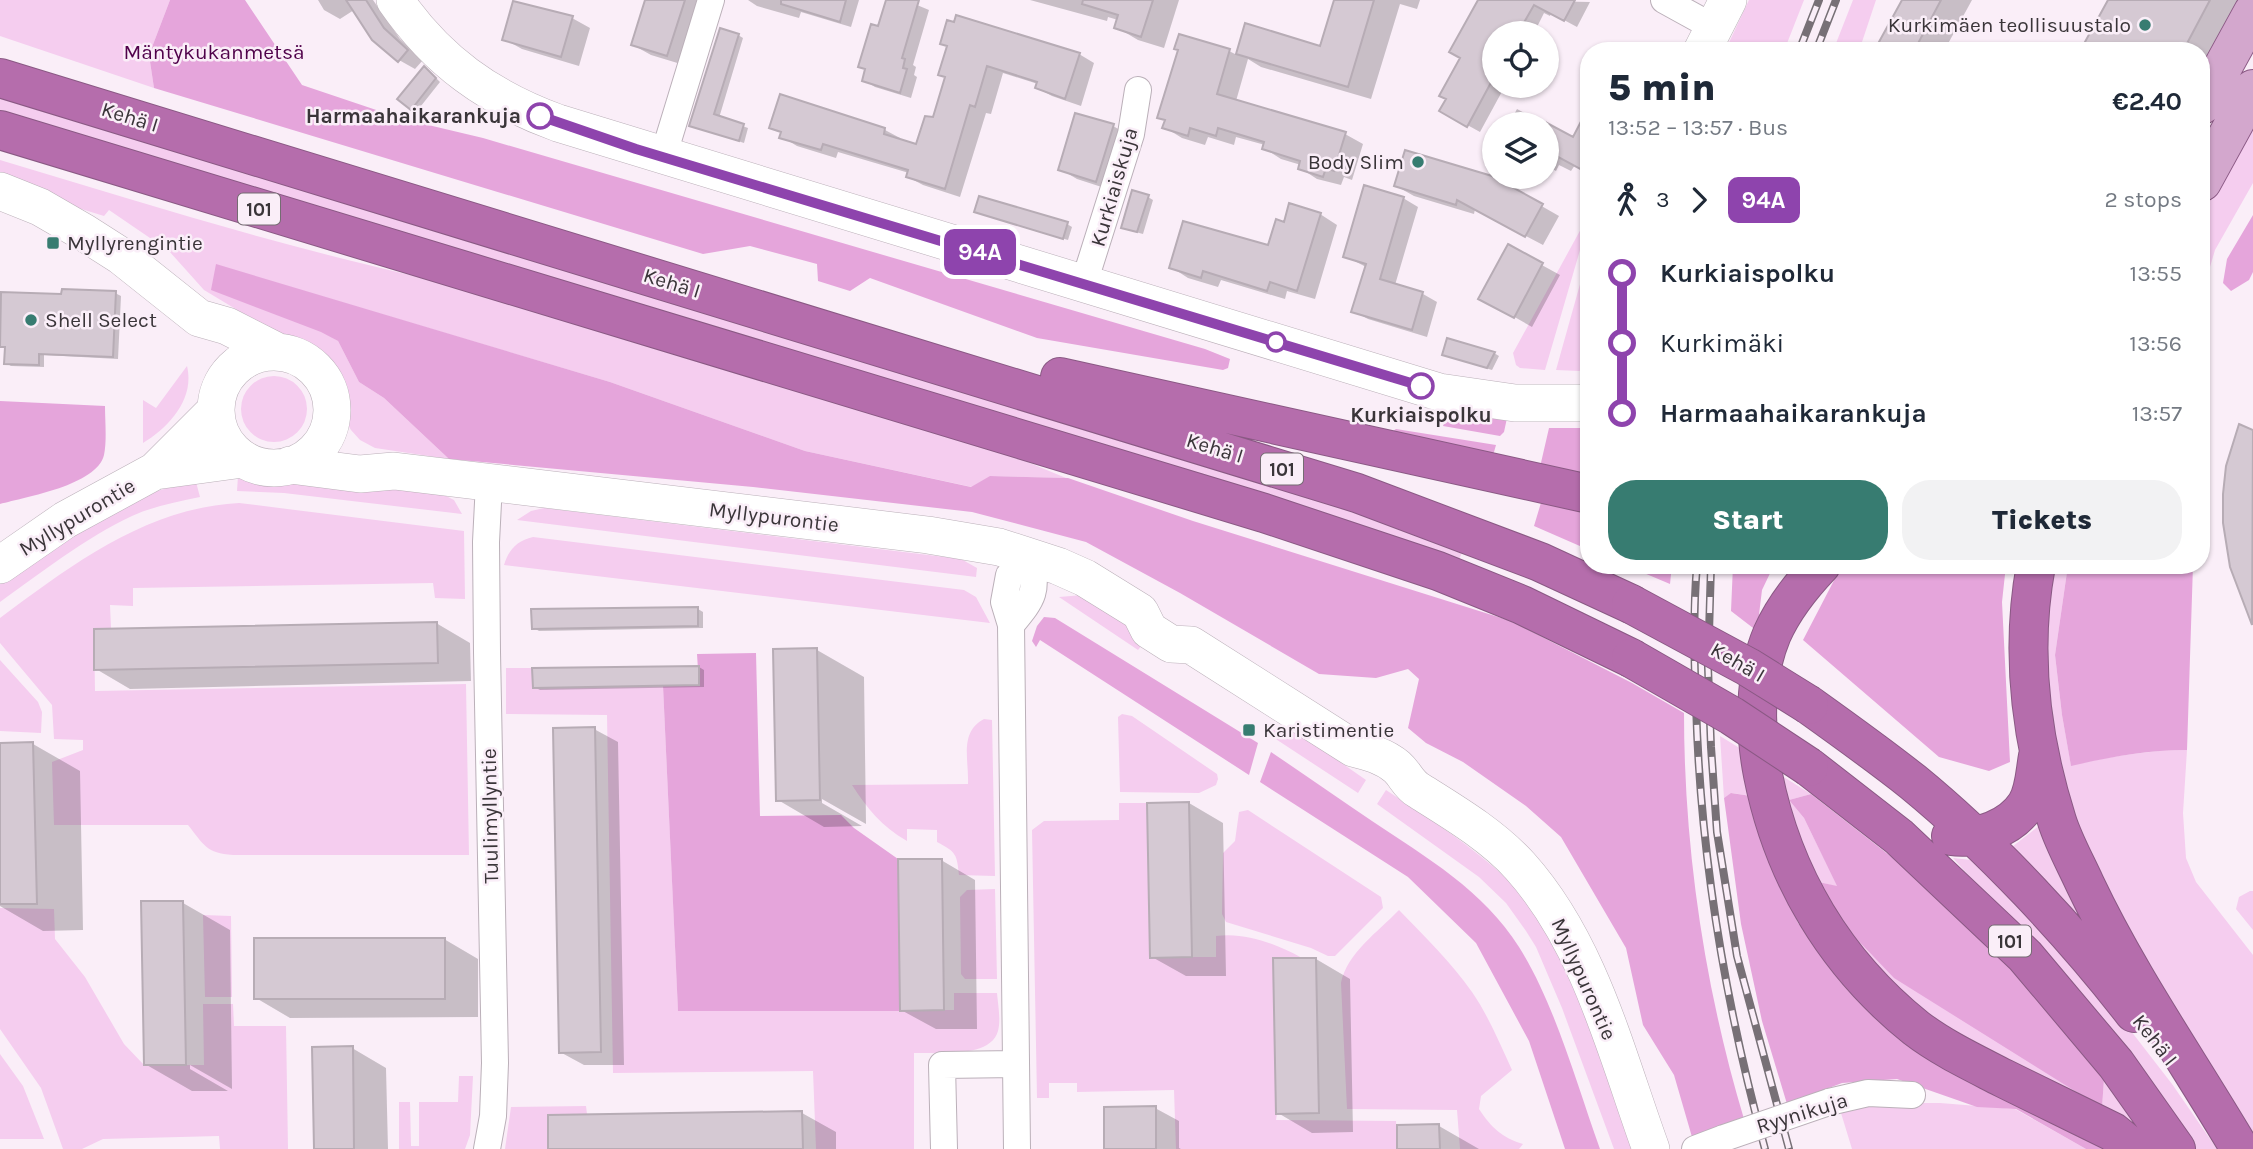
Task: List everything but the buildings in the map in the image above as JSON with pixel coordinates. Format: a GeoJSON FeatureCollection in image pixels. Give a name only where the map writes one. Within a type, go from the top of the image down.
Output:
{"type":"FeatureCollection","features":[{"type":"Feature","properties":{"kind":"highway","name":"Kehä I"},"geometry":{"type":"LineString","coordinates":[[0,78],[1357,493],[1540,562],[1631,604],[1748,667],[1809,705],[1894,766],[1973,837],[2046,911],[2117,991],[2238,1149]]}},
{"type":"Feature","properties":{"kind":"highway","name":"101"},"geometry":{"type":"LineString","coordinates":[[0,130],[1275,516],[1438,571],[1522,605],[1631,658],[1732,716],[1810,766],[1899,838],[2025,956],[2116,1064],[2176,1149]]}},
{"type":"Feature","properties":{"kind":"highway"},"geometry":{"type":"LineString","coordinates":[[923,359],[1039,373],[1580,492]]}},
{"type":"Feature","properties":{"kind":"highway"},"geometry":{"type":"LineString","coordinates":[[1813,574],[1794,595],[1771,637],[1758,699],[1759,754],[1770,813],[1782,849],[1802,889],[1825,929],[1851,964],[1878,994],[1917,1029],[1962,1057],[2113,1132],[2134,1149]]}},
{"type":"Feature","properties":{"kind":"highway"},"geometry":{"type":"LineString","coordinates":[[2035,574],[2029,629],[2030,694],[2038,754],[2057,824],[2106,928],[2238,1149]]}},
{"type":"Feature","properties":{"kind":"highway"},"geometry":{"type":"LineString","coordinates":[[1810,766],[1881,796],[1937,834],[1973,837],[2009,822],[2025,806],[2033,788],[2038,754]]}},
{"type":"Feature","properties":{"kind":"main road"},"geometry":{"type":"LineString","coordinates":[[395,0],[429,42],[485,90],[558,123],[1439,392],[1515,403],[1580,403]]}},
{"type":"Feature","properties":{"kind":"main road"},"geometry":{"type":"LineString","coordinates":[[2210,90],[2253,12]]}},
{"type":"Feature","properties":{"kind":"main road"},"geometry":{"type":"LineString","coordinates":[[2210,167],[2253,89]]}},
{"type":"Feature","properties":{"kind":"main road"},"geometry":{"type":"LineString","coordinates":[[0,191],[40,207],[85,233],[121,256],[199,318],[227,326],[278,352],[307,362],[322,376],[332,405],[330,425],[319,446],[301,461],[270,467],[243,459],[223,438],[218,425],[219,396],[199,318]]}},
{"type":"Feature","properties":{"kind":"main road"},"geometry":{"type":"LineString","coordinates":[[219,396],[230,372],[247,358],[278,352]]}},
{"type":"Feature","properties":{"kind":"main road","name":"Myllypurontie"},"geometry":{"type":"LineString","coordinates":[[155,471],[219,396]]}},
{"type":"Feature","properties":{"kind":"main road","name":"Myllypurontie"},"geometry":{"type":"LineString","coordinates":[[330,425],[342,439],[394,471]]}},
{"type":"Feature","properties":{"kind":"main road","name":"Myllypurontie"},"geometry":{"type":"LineString","coordinates":[[0,565],[65,520],[155,471],[243,459]]}},
{"type":"Feature","properties":{"kind":"main road","name":"Myllypurontie"},"geometry":{"type":"LineString","coordinates":[[290,465],[360,474],[394,471],[941,537],[999,547],[1031,556],[1085,578],[1140,612],[1161,613],[1183,627],[1191,645],[1353,748],[1365,769],[1376,777],[1390,785],[1410,785],[1466,820],[1519,865],[1548,901],[1571,939],[1603,1014],[1651,1149]]}},
{"type":"Feature","properties":{"kind":"street"},"geometry":{"type":"LineString","coordinates":[[663,157],[710,0]]}},
{"type":"Feature","properties":{"kind":"street"},"geometry":{"type":"LineString","coordinates":[[1664,0],[1715,26]]}},
{"type":"Feature","properties":{"kind":"street","name":"Kurkiaiskuja"},"geometry":{"type":"LineString","coordinates":[[1084,283],[1131,134],[1138,90]]}},
{"type":"Feature","properties":{"kind":"street","name":"Tuulimyllyntie"},"geometry":{"type":"LineString","coordinates":[[487,1149],[493,1116],[495,1072],[487,630],[489,483]]}},
{"type":"Feature","properties":{"kind":"street"},"geometry":{"type":"LineString","coordinates":[[1017,1149],[1011,625],[1004,602],[1009,575],[1031,556]]}},
{"type":"Feature","properties":{"kind":"street"},"geometry":{"type":"LineString","coordinates":[[944,1149],[942,1065],[1016,1064]]}},
{"type":"Feature","properties":{"kind":"street","name":"Ryynikuja"},"geometry":{"type":"LineString","coordinates":[[1695,1149],[1829,1102],[1868,1093],[1912,1095]]}},
{"type":"Feature","properties":{"kind":"shaded area"},"geometry":{"type":"Polygon","coordinates":[[[0,0],[170,0],[149,55],[154,88],[0,36],[0,0]]]}},
{"type":"Feature","properties":{"kind":"shaded area"},"geometry":{"type":"Polygon","coordinates":[[[1749,0],[1804,0],[1788,42],[1729,42],[1749,0]]]}},
{"type":"Feature","properties":{"kind":"shaded area"},"geometry":{"type":"Polygon","coordinates":[[[1853,0],[1876,0],[1862,42],[1837,42],[1853,0]]]}},
{"type":"Feature","properties":{"kind":"shaded area"},"geometry":{"type":"Polygon","coordinates":[[[0,92],[1347,505],[1463,550],[1459,560],[0,112],[0,92]]]}},
{"type":"Feature","properties":{"kind":"shaded area"},"geometry":{"type":"Polygon","coordinates":[[[2253,121],[2253,183],[2215,250],[2210,267],[2210,199],[2253,121]]]}},
{"type":"Feature","properties":{"kind":"shaded area"},"geometry":{"type":"Polygon","coordinates":[[[0,160],[261,237],[419,277],[967,437],[1066,478],[991,476],[972,487],[805,451],[610,382],[216,265],[338,341],[359,382],[384,398],[449,459],[375,448],[360,440],[351,430],[343,417],[336,381],[319,359],[204,290],[169,251],[109,210],[104,216],[62,203],[0,178],[0,160]]]}},
{"type":"Feature","properties":{"kind":"shaded area"},"geometry":{"type":"Polygon","coordinates":[[[1580,231],[1580,250],[1545,370],[1520,368],[1516,365],[1513,353],[1580,231]]]}},
{"type":"Feature","properties":{"kind":"shaded area"},"geometry":{"type":"Polygon","coordinates":[[[1580,284],[1580,371],[1556,370],[1580,284]]]}},
{"type":"Feature","properties":{"kind":"shaded area"},"geometry":{"type":"Polygon","coordinates":[[[187,366],[187,390],[178,411],[162,429],[143,443],[143,400],[156,408],[187,366]]]}},
{"type":"Feature","properties":{"kind":"shaded area"},"geometry":{"type":"Polygon","coordinates":[[[274,376],[287,378],[302,391],[307,409],[305,422],[292,437],[274,442],[261,440],[246,427],[241,409],[243,396],[256,381],[274,376]]]}},
{"type":"Feature","properties":{"kind":"shaded area"},"geometry":{"type":"Polygon","coordinates":[[[238,476],[442,494],[454,500],[462,514],[284,493],[237,491],[238,476]]]}},
{"type":"Feature","properties":{"kind":"shaded area"},"geometry":{"type":"Polygon","coordinates":[[[196,482],[200,497],[132,516],[97,534],[0,602],[0,581],[130,500],[173,486],[196,482]]]}},
{"type":"Feature","properties":{"kind":"shaded area"},"geometry":{"type":"Polygon","coordinates":[[[239,503],[464,531],[465,599],[435,598],[433,583],[133,588],[133,606],[110,605],[111,628],[94,629],[95,691],[466,684],[469,855],[233,855],[206,847],[188,825],[54,825],[52,762],[83,750],[83,740],[54,739],[52,705],[0,643],[0,618],[83,559],[142,527],[205,507],[239,503]]]}},
{"type":"Feature","properties":{"kind":"shaded area"},"geometry":{"type":"Polygon","coordinates":[[[544,508],[961,559],[977,568],[976,577],[517,520],[531,511],[544,508]]]}},
{"type":"Feature","properties":{"kind":"shaded area"},"geometry":{"type":"Polygon","coordinates":[[[533,537],[964,590],[976,597],[990,623],[504,565],[514,546],[533,537]]]}},
{"type":"Feature","properties":{"kind":"shaded area"},"geometry":{"type":"Polygon","coordinates":[[[2049,574],[2067,574],[2055,655],[2071,765],[2143,753],[2187,750],[2183,813],[2186,858],[2196,882],[2253,955],[2253,1133],[2180,1022],[2125,930],[2074,824],[2046,714],[2049,574]]]}},
{"type":"Feature","properties":{"kind":"shaded area"},"geometry":{"type":"Polygon","coordinates":[[[1083,595],[1149,637],[1138,650],[1059,597],[1083,595]]]}},
{"type":"Feature","properties":{"kind":"shaded area"},"geometry":{"type":"Polygon","coordinates":[[[0,660],[38,702],[42,712],[41,733],[0,731],[0,660]]]}},
{"type":"Feature","properties":{"kind":"shaded area"},"geometry":{"type":"Polygon","coordinates":[[[506,668],[532,668],[533,688],[663,686],[678,1010],[954,1010],[954,993],[997,993],[998,1031],[993,1040],[985,1046],[962,1052],[914,1053],[914,1149],[816,1149],[813,1071],[613,1073],[607,715],[506,714],[506,668]]]}},
{"type":"Feature","properties":{"kind":"shaded area"},"geometry":{"type":"Polygon","coordinates":[[[1122,714],[1132,716],[1217,774],[1216,785],[1199,793],[1120,792],[1118,717],[1122,714]]]}},
{"type":"Feature","properties":{"kind":"shaded area"},"geometry":{"type":"Polygon","coordinates":[[[984,719],[992,720],[995,876],[959,875],[954,854],[937,842],[937,830],[907,829],[907,841],[890,830],[876,816],[852,785],[968,784],[968,739],[971,731],[984,719]]]}},
{"type":"Feature","properties":{"kind":"shaded area"},"geometry":{"type":"Polygon","coordinates":[[[1282,729],[1300,734],[1366,780],[1358,793],[1265,732],[1282,729]]]}},
{"type":"Feature","properties":{"kind":"shaded area"},"geometry":{"type":"Polygon","coordinates":[[[1720,736],[1746,752],[1751,796],[1732,793],[1724,798],[1720,736]]]}},
{"type":"Feature","properties":{"kind":"shaded area"},"geometry":{"type":"Polygon","coordinates":[[[1771,769],[1811,794],[1789,800],[1804,818],[1838,887],[1816,881],[2102,1107],[2104,1079],[2146,1135],[2058,1093],[1897,998],[1821,905],[1771,769]]]}},
{"type":"Feature","properties":{"kind":"shaded area"},"geometry":{"type":"Polygon","coordinates":[[[1386,790],[1481,856],[1510,882],[1526,901],[1546,933],[1574,989],[1638,1149],[1614,1149],[1562,1008],[1536,947],[1526,931],[1506,903],[1479,877],[1377,804],[1386,790]]]}},
{"type":"Feature","properties":{"kind":"shaded area"},"geometry":{"type":"Polygon","coordinates":[[[1119,803],[1147,803],[1150,957],[1216,957],[1216,936],[1227,935],[1260,940],[1302,958],[1276,1120],[1396,1121],[1397,1149],[1176,1149],[1174,1090],[1077,1092],[1077,1083],[1049,1083],[1049,1098],[1037,1098],[1032,830],[1044,821],[1119,820],[1119,803]]]}},
{"type":"Feature","properties":{"kind":"shaded area"},"geometry":{"type":"Polygon","coordinates":[[[1248,810],[1381,897],[1383,908],[1335,956],[1226,922],[1222,914],[1223,853],[1235,841],[1239,812],[1248,810]]]}},
{"type":"Feature","properties":{"kind":"shaded area"},"geometry":{"type":"Polygon","coordinates":[[[2044,822],[2087,934],[2008,850],[2044,822]]]}},
{"type":"Feature","properties":{"kind":"shaded area"},"geometry":{"type":"Polygon","coordinates":[[[1953,858],[1980,861],[2124,1022],[2217,1149],[2196,1149],[2175,1116],[1953,858]]]}},
{"type":"Feature","properties":{"kind":"shaded area"},"geometry":{"type":"Polygon","coordinates":[[[995,889],[997,979],[965,979],[961,974],[960,897],[967,890],[995,889]]]}},
{"type":"Feature","properties":{"kind":"shaded area"},"geometry":{"type":"Polygon","coordinates":[[[2253,891],[2253,930],[2236,909],[2239,897],[2253,891]]]}},
{"type":"Feature","properties":{"kind":"shaded area"},"geometry":{"type":"Polygon","coordinates":[[[0,908],[54,909],[55,939],[85,977],[124,1044],[144,1065],[204,1065],[203,1004],[233,1004],[234,1026],[286,1026],[288,1149],[220,1149],[219,1136],[103,1139],[82,1149],[63,1149],[41,1088],[0,1029],[0,908]]]}},
{"type":"Feature","properties":{"kind":"shaded area"},"geometry":{"type":"Polygon","coordinates":[[[1399,910],[1455,970],[1489,1020],[1512,1070],[1481,1096],[1479,1109],[1498,1131],[1523,1144],[1519,1149],[1460,1149],[1457,1110],[1347,1109],[1341,983],[1344,972],[1356,953],[1399,910]]]}},
{"type":"Feature","properties":{"kind":"shaded area"},"geometry":{"type":"Polygon","coordinates":[[[203,915],[231,916],[232,997],[205,997],[203,915]]]}},
{"type":"Feature","properties":{"kind":"shaded area"},"geometry":{"type":"Polygon","coordinates":[[[0,1054],[23,1086],[44,1139],[0,1139],[0,1054]]]}},
{"type":"Feature","properties":{"kind":"shaded area"},"geometry":{"type":"Polygon","coordinates":[[[459,1076],[473,1076],[470,1135],[465,1149],[399,1149],[399,1102],[410,1102],[411,1146],[419,1146],[419,1102],[458,1102],[459,1076]]]}},
{"type":"Feature","properties":{"kind":"shaded area"},"geometry":{"type":"Polygon","coordinates":[[[1870,1103],[1940,1103],[2015,1109],[2086,1149],[1852,1149],[1841,1113],[1870,1103]]]}},
{"type":"Feature","properties":{"kind":"shaded area"},"geometry":{"type":"Polygon","coordinates":[[[586,1106],[587,1114],[548,1115],[548,1149],[505,1149],[511,1107],[586,1106]]]}},
{"type":"Feature","properties":{"kind":"green space","name":"Mäntykukanmetsä"},"geometry":{"type":"Polygon","coordinates":[[[170,0],[245,0],[302,85],[403,119],[483,138],[1205,349],[1230,359],[1228,368],[1223,370],[1037,338],[870,278],[850,291],[818,281],[817,264],[750,246],[703,254],[154,88],[149,55],[170,0]]]}},
{"type":"Feature","properties":{"kind":"green space"},"geometry":{"type":"Polygon","coordinates":[[[2253,215],[2253,272],[2249,280],[2231,291],[2223,283],[2227,259],[2253,215]]]}},
{"type":"Feature","properties":{"kind":"green space"},"geometry":{"type":"Polygon","coordinates":[[[216,264],[610,382],[805,451],[971,487],[990,476],[1068,478],[1193,521],[1511,621],[1632,683],[1684,713],[1688,816],[1699,919],[1718,1020],[1744,1119],[1692,1137],[1674,1075],[1643,1025],[1626,948],[1561,837],[1526,806],[1463,762],[1426,743],[1408,728],[1419,679],[1408,669],[1376,678],[1319,674],[1086,542],[972,512],[753,487],[449,459],[384,398],[359,382],[338,341],[211,290],[216,264]]]}},
{"type":"Feature","properties":{"kind":"green space"},"geometry":{"type":"Polygon","coordinates":[[[0,401],[105,406],[105,449],[99,465],[75,482],[0,504],[0,401]]]}},
{"type":"Feature","properties":{"kind":"green space"},"geometry":{"type":"Polygon","coordinates":[[[1472,414],[1507,418],[1504,432],[1500,436],[1443,426],[1447,415],[1472,414]]]}},
{"type":"Feature","properties":{"kind":"green space"},"geometry":{"type":"Polygon","coordinates":[[[1549,428],[1580,428],[1580,475],[1540,467],[1549,428]]]}},
{"type":"Feature","properties":{"kind":"green space"},"geometry":{"type":"Polygon","coordinates":[[[1396,429],[1496,445],[1492,459],[1393,431],[1396,429]]]}},
{"type":"Feature","properties":{"kind":"green space"},"geometry":{"type":"Polygon","coordinates":[[[1543,496],[1580,503],[1580,546],[1534,526],[1543,496]]]}},
{"type":"Feature","properties":{"kind":"green space"},"geometry":{"type":"Polygon","coordinates":[[[1646,574],[1671,574],[1670,584],[1646,574]]]}},
{"type":"Feature","properties":{"kind":"green space"},"geometry":{"type":"Polygon","coordinates":[[[1733,574],[1770,574],[1762,590],[1757,631],[1731,611],[1733,574]]]}},
{"type":"Feature","properties":{"kind":"green space"},"geometry":{"type":"Polygon","coordinates":[[[1837,574],[2005,574],[2002,602],[2010,762],[1989,771],[1939,757],[1803,640],[1837,574]]]}},
{"type":"Feature","properties":{"kind":"green space"},"geometry":{"type":"Polygon","coordinates":[[[2067,574],[2193,574],[2187,750],[2157,751],[2071,766],[2055,655],[2067,574]]]}},
{"type":"Feature","properties":{"kind":"green space"},"geometry":{"type":"Polygon","coordinates":[[[1044,617],[1055,618],[1258,743],[1249,775],[1040,640],[1036,647],[1032,641],[1037,626],[1044,617]]]}},
{"type":"Feature","properties":{"kind":"green space"},"geometry":{"type":"Polygon","coordinates":[[[756,653],[760,816],[841,815],[854,828],[898,859],[900,1011],[678,1011],[663,686],[699,685],[697,654],[756,653]]]}},
{"type":"Feature","properties":{"kind":"green space"},"geometry":{"type":"Polygon","coordinates":[[[1271,752],[1453,876],[1505,927],[1532,969],[1544,994],[1600,1149],[1565,1149],[1529,1041],[1476,943],[1408,877],[1260,782],[1271,752]]]}},
{"type":"Feature","properties":{"kind":"green space"},"geometry":{"type":"Polygon","coordinates":[[[1731,793],[1751,796],[1774,868],[1798,923],[1836,974],[2112,1149],[2086,1149],[2016,1109],[1977,1107],[1897,1079],[1842,1083],[1787,1104],[1762,1021],[1741,924],[1724,798],[1731,793]]]}},
{"type":"Feature","properties":{"kind":"green space"},"geometry":{"type":"Polygon","coordinates":[[[1811,794],[1930,887],[2025,979],[2104,1079],[2102,1108],[1894,978],[1851,933],[1814,881],[1837,886],[1804,818],[1789,800],[1811,794]]]}},
{"type":"Feature","properties":{"kind":"railway"},"geometry":{"type":"LineString","coordinates":[[1803,42],[1819,0]]}},
{"type":"Feature","properties":{"kind":"railway"},"geometry":{"type":"LineString","coordinates":[[1820,42],[1836,0]]}},
{"type":"Feature","properties":{"kind":"railway"},"geometry":{"type":"LineString","coordinates":[[1696,574],[1694,617],[1698,760],[1709,872],[1738,1039],[1765,1149]]}},
{"type":"Feature","properties":{"kind":"railway"},"geometry":{"type":"LineString","coordinates":[[1711,574],[1708,667],[1717,832],[1737,956],[1789,1149]]}},
{"type":"Feature","properties":{"kind":"bus line","name":"94A"},"geometry":{"type":"LineString","coordinates":[[540,116],[636,149],[1421,386]]}},
{"type":"Feature","properties":{"kind":"place","name":"Kurkimäen teollisuustalo"},"geometry":{"type":"Point","coordinates":[2145,25]}},
{"type":"Feature","properties":{"kind":"place","name":"Harmaahaikarankuja"},"geometry":{"type":"Point","coordinates":[540,116]}},
{"type":"Feature","properties":{"kind":"place","name":"Body Slim"},"geometry":{"type":"Point","coordinates":[1418,162]}},
{"type":"Feature","properties":{"kind":"place","name":"Myllyrengintie"},"geometry":{"type":"Point","coordinates":[53,243]}},
{"type":"Feature","properties":{"kind":"place","name":"Shell Select"},"geometry":{"type":"Point","coordinates":[31,320]}},
{"type":"Feature","properties":{"kind":"place","name":"Kurkiaispolku"},"geometry":{"type":"Point","coordinates":[1421,386]}},
{"type":"Feature","properties":{"kind":"place","name":"Karistimentie"},"geometry":{"type":"Point","coordinates":[1249,730]}}]}
